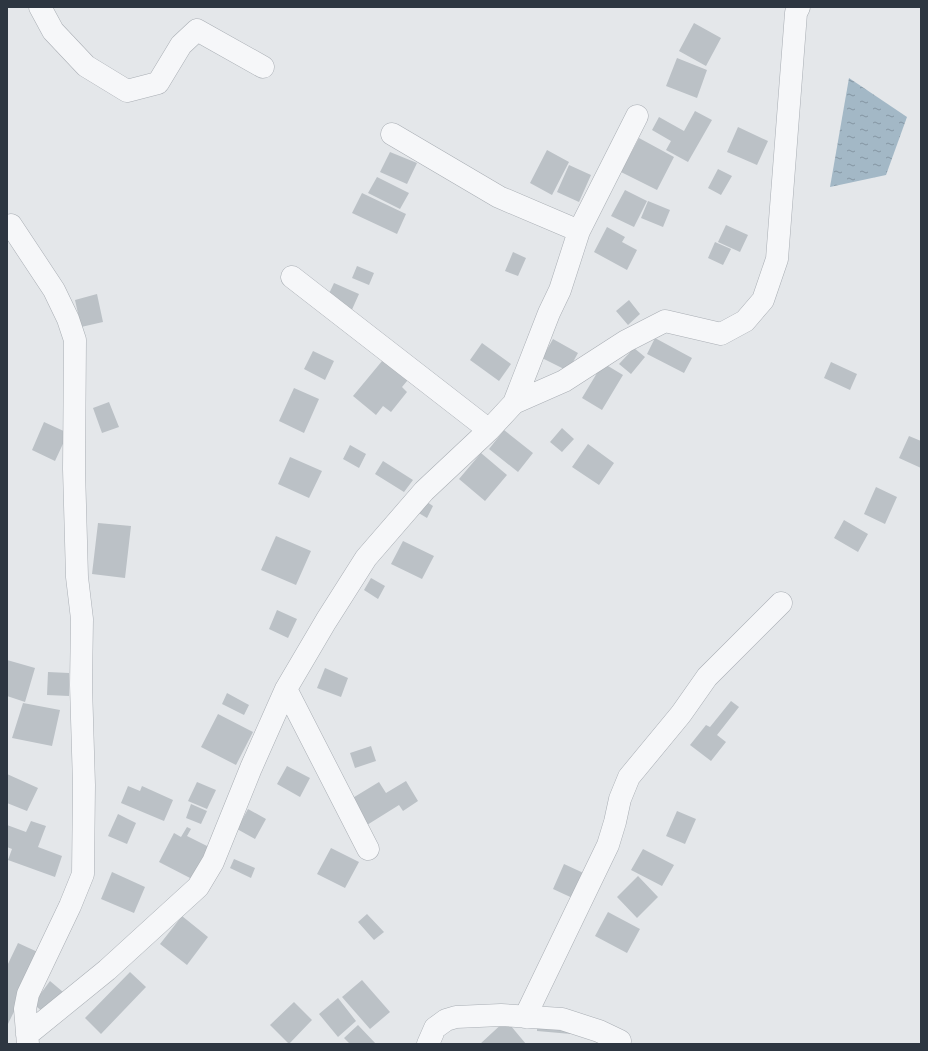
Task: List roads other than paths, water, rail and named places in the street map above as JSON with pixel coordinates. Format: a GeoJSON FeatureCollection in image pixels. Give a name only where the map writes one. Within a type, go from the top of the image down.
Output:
{"type":"FeatureCollection","features":[{"type":"Feature","properties":{"kind":"street"},"geometry":{"type":"LineString","coordinates":[[40,7],[53,31],[86,66],[127,91],[158,83],[181,45],[197,30],[263,67]]}},
{"type":"Feature","properties":{"kind":"street"},"geometry":{"type":"LineString","coordinates":[[514,403],[564,381],[626,341],[665,321],[721,334],[745,321],[763,300],[777,259],[796,13],[799,7]]}},
{"type":"Feature","properties":{"kind":"street"},"geometry":{"type":"LineString","coordinates":[[28,1040],[198,887],[213,862],[251,768],[286,689],[326,621],[366,558],[424,491],[489,430],[514,403],[549,313],[560,290],[579,231],[637,116]]}},
{"type":"Feature","properties":{"kind":"street"},"geometry":{"type":"LineString","coordinates":[[392,134],[499,197],[579,231]]}},
{"type":"Feature","properties":{"kind":"street"},"geometry":{"type":"LineString","coordinates":[[11,225],[54,290],[76,340],[74,469],[77,577],[82,618],[81,685],[84,785],[83,874],[70,906],[28,994],[24,1010],[28,1040]]}},
{"type":"Feature","properties":{"kind":"street"},"geometry":{"type":"LineString","coordinates":[[292,277],[489,430]]}},
{"type":"Feature","properties":{"kind":"street"},"geometry":{"type":"LineString","coordinates":[[525,1017],[608,845],[620,799],[629,777],[681,714],[707,677],[781,603]]}},
{"type":"Feature","properties":{"kind":"street"},"geometry":{"type":"LineString","coordinates":[[286,689],[368,849]]}},
{"type":"Feature","properties":{"kind":"street"},"geometry":{"type":"LineString","coordinates":[[428,1044],[435,1028],[446,1020],[456,1017],[501,1015],[562,1019],[599,1030],[620,1041]]}},
{"type":"Feature","properties":{"kind":"water"},"geometry":{"type":"Polygon","coordinates":[[[849,78],[907,117],[886,175],[830,187],[849,78]]]}}]}
